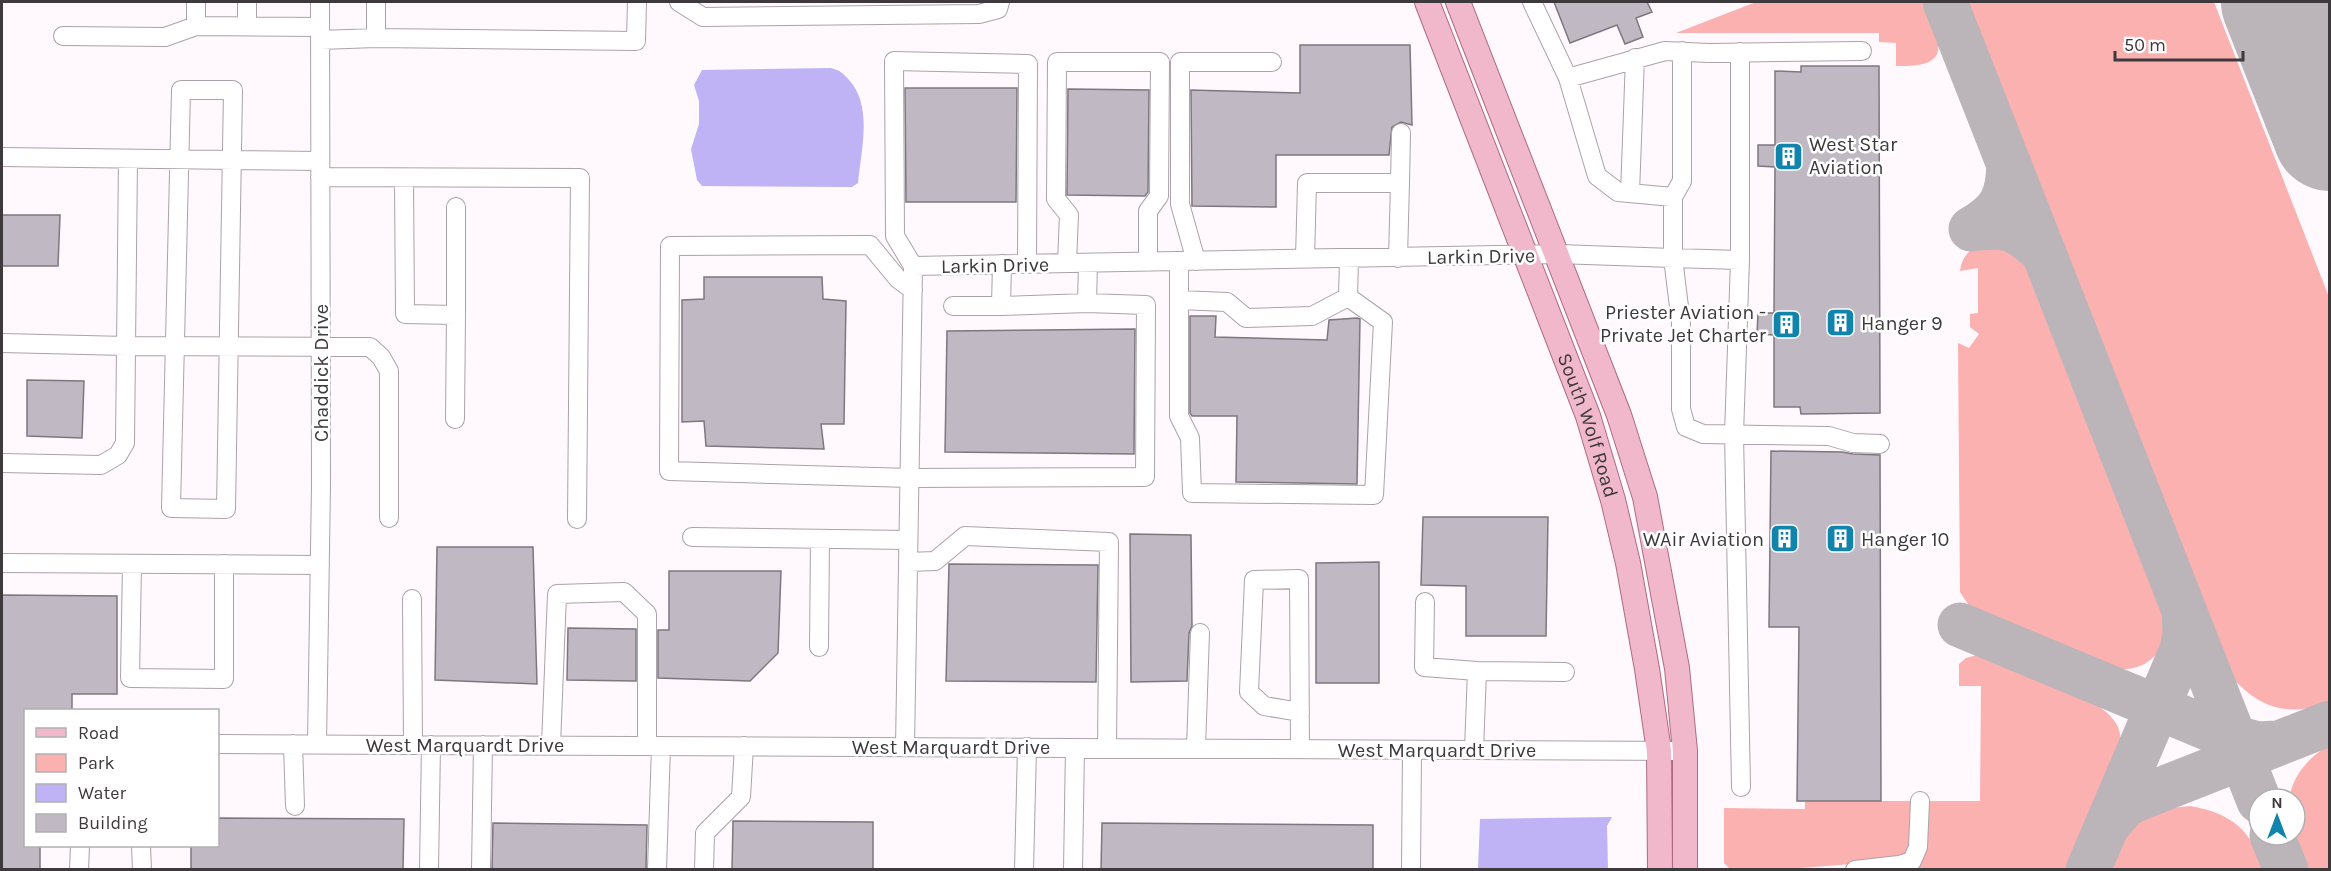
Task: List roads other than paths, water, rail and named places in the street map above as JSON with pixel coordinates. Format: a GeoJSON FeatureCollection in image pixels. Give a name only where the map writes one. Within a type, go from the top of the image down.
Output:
{"type":"FeatureCollection","features":[{"type":"Feature","properties":{"kind":"main road","name":"South Wolf Road"},"geometry":{"type":"LineString","coordinates":[[1427,2],[1588,416],[1613,501],[1628,563],[1659,751],[1660,870]]}},
{"type":"Feature","properties":{"kind":"main road","name":"South Wolf Road"},"geometry":{"type":"LineString","coordinates":[[1458,2],[1619,415],[1644,497],[1677,668],[1685,751],[1685,870]]}},
{"type":"Feature","properties":{"kind":"street"},"geometry":{"type":"LineString","coordinates":[[196,2],[196,26]]}},
{"type":"Feature","properties":{"kind":"street"},"geometry":{"type":"LineString","coordinates":[[247,2],[248,26]]}},
{"type":"Feature","properties":{"kind":"street","name":"Chaddick Drive"},"geometry":{"type":"LineString","coordinates":[[317,744],[321,346],[320,2]]}},
{"type":"Feature","properties":{"kind":"street"},"geometry":{"type":"LineString","coordinates":[[376,2],[376,38]]}},
{"type":"Feature","properties":{"kind":"street"},"geometry":{"type":"LineString","coordinates":[[63,36],[165,37],[196,26],[248,26],[376,38],[636,41],[637,2]]}},
{"type":"Feature","properties":{"kind":"street"},"geometry":{"type":"LineString","coordinates":[[680,2],[703,17],[980,14],[999,5]]}},
{"type":"Feature","properties":{"kind":"street"},"geometry":{"type":"LineString","coordinates":[[1532,2],[1569,78],[1597,176],[1618,192],[1674,197]]}},
{"type":"Feature","properties":{"kind":"street"},"geometry":{"type":"LineString","coordinates":[[1569,78],[1665,51],[1862,51]]}},
{"type":"Feature","properties":{"kind":"street"},"geometry":{"type":"LineString","coordinates":[[1682,51],[1682,181],[1674,197],[1674,258],[1681,323],[1681,409],[1686,427],[1703,435],[1829,436],[1853,443],[1880,444]]}},
{"type":"Feature","properties":{"kind":"street"},"geometry":{"type":"LineString","coordinates":[[1740,52],[1740,261],[1734,435],[1741,787]]}},
{"type":"Feature","properties":{"kind":"street"},"geometry":{"type":"LineString","coordinates":[[1630,193],[1635,58]]}},
{"type":"Feature","properties":{"kind":"street"},"geometry":{"type":"LineString","coordinates":[[913,266],[895,236],[894,61],[1028,64],[1026,264]]}},
{"type":"Feature","properties":{"kind":"street"},"geometry":{"type":"LineString","coordinates":[[1067,263],[1068,215],[1056,199],[1057,62],[1160,62],[1159,196],[1148,211],[1148,262]]}},
{"type":"Feature","properties":{"kind":"street"},"geometry":{"type":"LineString","coordinates":[[1272,63],[1180,62],[1180,204],[1188,261],[1179,300],[1179,416],[1190,438],[1192,493],[1374,495],[1383,322],[1348,297]]}},
{"type":"Feature","properties":{"kind":"street"},"geometry":{"type":"LineString","coordinates":[[181,90],[233,90],[232,160],[226,509],[171,508],[181,90]]}},
{"type":"Feature","properties":{"kind":"street"},"geometry":{"type":"LineString","coordinates":[[1398,258],[1401,133]]}},
{"type":"Feature","properties":{"kind":"street"},"geometry":{"type":"LineString","coordinates":[[2,157],[232,160],[404,178],[580,178],[577,519]]}},
{"type":"Feature","properties":{"kind":"street"},"geometry":{"type":"LineString","coordinates":[[2,463],[101,465],[118,455],[125,443],[128,159]]}},
{"type":"Feature","properties":{"kind":"street"},"geometry":{"type":"LineString","coordinates":[[404,178],[405,314],[456,315]]}},
{"type":"Feature","properties":{"kind":"street"},"geometry":{"type":"LineString","coordinates":[[1305,259],[1307,183],[1400,183]]}},
{"type":"Feature","properties":{"kind":"street"},"geometry":{"type":"LineString","coordinates":[[455,419],[456,207]]}},
{"type":"Feature","properties":{"kind":"street"},"geometry":{"type":"LineString","coordinates":[[913,290],[898,279],[870,245],[670,246],[669,471],[910,478],[1145,477],[1146,305],[1087,303],[953,306]]}},
{"type":"Feature","properties":{"kind":"street","name":"Larkin Drive"},"geometry":{"type":"LineString","coordinates":[[905,747],[913,266],[1558,254],[1740,261]]}},
{"type":"Feature","properties":{"kind":"street"},"geometry":{"type":"LineString","coordinates":[[1348,297],[1349,258]]}},
{"type":"Feature","properties":{"kind":"street"},"geometry":{"type":"LineString","coordinates":[[1087,303],[1088,263]]}},
{"type":"Feature","properties":{"kind":"street"},"geometry":{"type":"LineString","coordinates":[[1001,306],[1002,264]]}},
{"type":"Feature","properties":{"kind":"street"},"geometry":{"type":"LineString","coordinates":[[1179,300],[1227,302],[1246,318],[1312,316],[1348,297]]}},
{"type":"Feature","properties":{"kind":"street"},"geometry":{"type":"LineString","coordinates":[[2,343],[370,347],[381,357],[389,371],[389,518]]}},
{"type":"Feature","properties":{"kind":"street"},"geometry":{"type":"LineString","coordinates":[[908,562],[935,561],[965,536],[1109,542],[1107,748]]}},
{"type":"Feature","properties":{"kind":"street"},"geometry":{"type":"LineString","coordinates":[[692,537],[909,540]]}},
{"type":"Feature","properties":{"kind":"street"},"geometry":{"type":"LineString","coordinates":[[819,647],[820,538]]}},
{"type":"Feature","properties":{"kind":"street"},"geometry":{"type":"LineString","coordinates":[[2,563],[320,564]]}},
{"type":"Feature","properties":{"kind":"street"},"geometry":{"type":"LineString","coordinates":[[132,564],[130,678],[224,679],[224,564]]}},
{"type":"Feature","properties":{"kind":"street"},"geometry":{"type":"LineString","coordinates":[[1300,712],[1264,706],[1249,692],[1254,580],[1299,579],[1300,712],[1300,749]]}},
{"type":"Feature","properties":{"kind":"street"},"geometry":{"type":"LineString","coordinates":[[551,745],[557,594],[624,592],[647,614],[654,746],[657,870]]}},
{"type":"Feature","properties":{"kind":"street"},"geometry":{"type":"LineString","coordinates":[[412,600],[429,870]]}},
{"type":"Feature","properties":{"kind":"street"},"geometry":{"type":"LineString","coordinates":[[1425,602],[1424,668],[1565,672]]}},
{"type":"Feature","properties":{"kind":"street"},"geometry":{"type":"LineString","coordinates":[[1196,748],[1200,633]]}},
{"type":"Feature","properties":{"kind":"street"},"geometry":{"type":"LineString","coordinates":[[1474,750],[1477,671]]}},
{"type":"Feature","properties":{"kind":"street","name":"West Marquardt Drive"},"geometry":{"type":"LineString","coordinates":[[219,744],[1685,751]]}},
{"type":"Feature","properties":{"kind":"street"},"geometry":{"type":"LineString","coordinates":[[293,744],[295,806]]}},
{"type":"Feature","properties":{"kind":"street"},"geometry":{"type":"LineString","coordinates":[[482,870],[483,745]]}},
{"type":"Feature","properties":{"kind":"street"},"geometry":{"type":"LineString","coordinates":[[704,870],[705,833],[741,798],[744,746]]}},
{"type":"Feature","properties":{"kind":"street"},"geometry":{"type":"LineString","coordinates":[[1024,870],[1027,747]]}},
{"type":"Feature","properties":{"kind":"street"},"geometry":{"type":"LineString","coordinates":[[1073,870],[1075,748]]}},
{"type":"Feature","properties":{"kind":"street"},"geometry":{"type":"LineString","coordinates":[[1411,870],[1412,750]]}},
{"type":"Feature","properties":{"kind":"street"},"geometry":{"type":"LineString","coordinates":[[1855,870],[1899,866],[1912,861],[1918,847],[1920,801]]}},
{"type":"Feature","properties":{"kind":"street"},"geometry":{"type":"LineString","coordinates":[[79,870],[80,847]]}},
{"type":"Feature","properties":{"kind":"street"},"geometry":{"type":"LineString","coordinates":[[141,847],[142,870]]}},
{"type":"Feature","properties":{"kind":"water"},"geometry":{"type":"Polygon","coordinates":[[[830,68],[839,71],[847,78],[861,102],[864,129],[858,183],[852,187],[702,186],[697,180],[691,149],[699,124],[699,101],[694,85],[702,70],[830,68]]]}},
{"type":"Feature","properties":{"kind":"water"},"geometry":{"type":"Polygon","coordinates":[[[1612,817],[1607,826],[1608,869],[1478,869],[1480,819],[1612,817]]]}},
{"type":"Feature","properties":{"kind":"place","name":"West Star Aviation"},"geometry":{"type":"Point","coordinates":[1788,156]}},
{"type":"Feature","properties":{"kind":"place","name":"Hanger 9"},"geometry":{"type":"Point","coordinates":[1840,323]}},
{"type":"Feature","properties":{"kind":"place","name":"Priester Aviation - Private Jet Charter"},"geometry":{"type":"Point","coordinates":[1787,324]}},
{"type":"Feature","properties":{"kind":"place","name":"WAir Aviation"},"geometry":{"type":"Point","coordinates":[1785,539]}},
{"type":"Feature","properties":{"kind":"place","name":"Hanger 10"},"geometry":{"type":"Point","coordinates":[1840,539]}}]}
